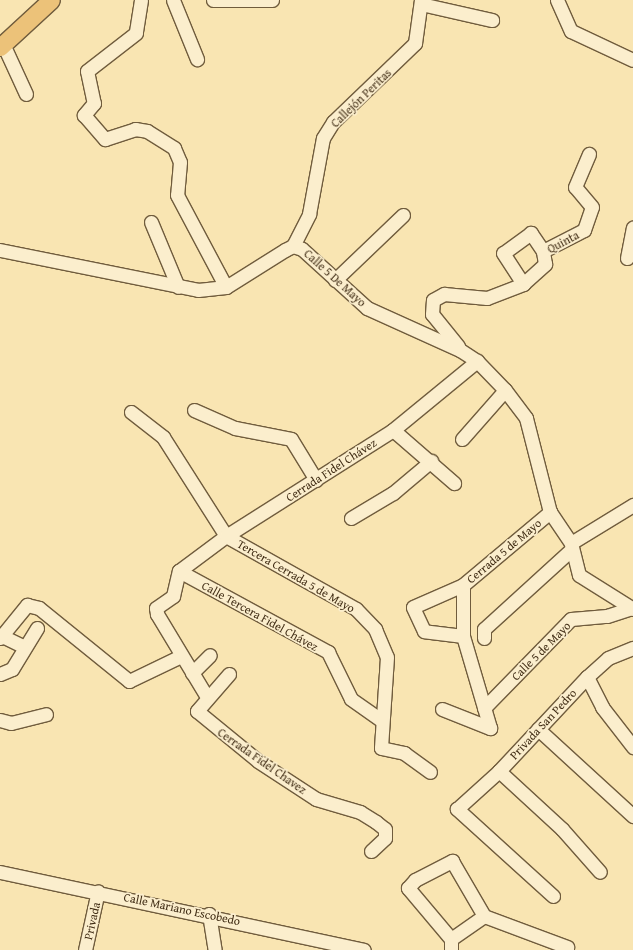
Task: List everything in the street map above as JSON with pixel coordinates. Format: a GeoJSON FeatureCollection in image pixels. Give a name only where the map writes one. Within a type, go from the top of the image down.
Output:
{"type":"FeatureCollection","features":[{"type":"Feature","properties":{"kind":"main road"},"geometry":{"type":"LineString","coordinates":[[1,41],[38,0]]}},
{"type":"Feature","properties":{"kind":"main road"},"geometry":{"type":"LineString","coordinates":[[1,41],[51,0]]}},
{"type":"Feature","properties":{"kind":"street"},"geometry":{"type":"LineString","coordinates":[[141,0],[136,33],[86,71],[94,103],[84,115],[105,139],[135,129],[147,131],[174,148],[180,162],[177,195],[226,287]]}},
{"type":"Feature","properties":{"kind":"street"},"geometry":{"type":"LineString","coordinates":[[173,0],[197,59]]}},
{"type":"Feature","properties":{"kind":"street"},"geometry":{"type":"LineString","coordinates":[[213,0],[272,0]]}},
{"type":"Feature","properties":{"kind":"street"},"geometry":{"type":"LineString","coordinates":[[557,0],[570,31],[633,60]]}},
{"type":"Feature","properties":{"kind":"street"},"geometry":{"type":"LineString","coordinates":[[421,2],[492,20]]}},
{"type":"Feature","properties":{"kind":"street","name":"Callejón Peritas"},"geometry":{"type":"LineString","coordinates":[[294,246],[309,214],[323,138],[333,122],[415,43],[421,2]]}},
{"type":"Feature","properties":{"kind":"street"},"geometry":{"type":"LineString","coordinates":[[1,41],[26,94]]}},
{"type":"Feature","properties":{"kind":"street","name":"Quinta"},"geometry":{"type":"LineString","coordinates":[[523,284],[545,264],[543,251],[584,230],[592,207],[575,187],[589,154]]}},
{"type":"Feature","properties":{"kind":"street"},"geometry":{"type":"LineString","coordinates":[[335,280],[403,215]]}},
{"type":"Feature","properties":{"kind":"street"},"geometry":{"type":"LineString","coordinates":[[151,222],[178,287]]}},
{"type":"Feature","properties":{"kind":"street"},"geometry":{"type":"LineString","coordinates":[[627,258],[633,228]]}},
{"type":"Feature","properties":{"kind":"street"},"geometry":{"type":"LineString","coordinates":[[460,350],[432,314],[433,300],[444,294],[487,298],[523,284],[503,253],[531,233],[543,251]]}},
{"type":"Feature","properties":{"kind":"street","name":"Calle 5 De Mayo"},"geometry":{"type":"LineString","coordinates":[[0,250],[198,290],[226,287],[294,246],[302,249],[367,308],[460,350],[478,362],[505,390],[526,418],[550,512]]}},
{"type":"Feature","properties":{"kind":"street","name":"Cerrada Fidel Chávez"},"geometry":{"type":"LineString","coordinates":[[179,571],[226,536],[393,430],[478,362]]}},
{"type":"Feature","properties":{"kind":"street"},"geometry":{"type":"LineString","coordinates":[[462,439],[505,390]]}},
{"type":"Feature","properties":{"kind":"street"},"geometry":{"type":"LineString","coordinates":[[194,410],[236,428],[291,439],[316,480]]}},
{"type":"Feature","properties":{"kind":"street"},"geometry":{"type":"LineString","coordinates":[[131,412],[163,437],[226,536]]}},
{"type":"Feature","properties":{"kind":"street"},"geometry":{"type":"LineString","coordinates":[[393,430],[431,461],[454,483]]}},
{"type":"Feature","properties":{"kind":"street"},"geometry":{"type":"LineString","coordinates":[[351,518],[393,493],[431,461]]}},
{"type":"Feature","properties":{"kind":"street"},"geometry":{"type":"LineString","coordinates":[[484,638],[484,629],[571,546],[633,505]]}},
{"type":"Feature","properties":{"kind":"street","name":"Calle 5 de Mayo"},"geometry":{"type":"LineString","coordinates":[[550,512],[571,546],[579,575],[632,609]]}},
{"type":"Feature","properties":{"kind":"street","name":"Cerrada 5 de Mayo"},"geometry":{"type":"LineString","coordinates":[[463,636],[424,631],[412,607],[463,585],[550,512]]}},
{"type":"Feature","properties":{"kind":"street","name":"Tercera Cerrada 5 de Mayo"},"geometry":{"type":"LineString","coordinates":[[226,536],[356,609],[374,629],[387,657],[380,719],[381,748],[404,753],[430,772]]}},
{"type":"Feature","properties":{"kind":"street"},"geometry":{"type":"LineString","coordinates":[[179,571],[173,596],[156,608],[192,674],[207,697]]}},
{"type":"Feature","properties":{"kind":"street","name":"Calle Tercera Fidel Chávez"},"geometry":{"type":"LineString","coordinates":[[179,571],[328,652],[352,698],[380,719]]}},
{"type":"Feature","properties":{"kind":"street"},"geometry":{"type":"LineString","coordinates":[[442,709],[490,728],[463,636],[463,585]]}},
{"type":"Feature","properties":{"kind":"street"},"geometry":{"type":"LineString","coordinates":[[26,647],[1,637],[27,605],[39,608],[129,681],[182,656]]}},
{"type":"Feature","properties":{"kind":"street","name":"Calle 5 de Mayo"},"geometry":{"type":"LineString","coordinates":[[484,708],[571,619],[607,616],[632,609]]}},
{"type":"Feature","properties":{"kind":"street"},"geometry":{"type":"LineString","coordinates":[[0,674],[12,669],[37,628]]}},
{"type":"Feature","properties":{"kind":"street","name":"Privada San Pedro"},"geometry":{"type":"LineString","coordinates":[[553,896],[523,872],[457,809],[499,771],[587,677],[608,658],[633,648]]}},
{"type":"Feature","properties":{"kind":"street"},"geometry":{"type":"LineString","coordinates":[[192,674],[210,655]]}},
{"type":"Feature","properties":{"kind":"street","name":"Cerrada Fidel Chavez"},"geometry":{"type":"LineString","coordinates":[[228,674],[207,697],[198,711],[258,761],[316,799],[360,812],[385,829],[385,838],[370,851]]}},
{"type":"Feature","properties":{"kind":"street"},"geometry":{"type":"LineString","coordinates":[[587,677],[602,707],[633,747]]}},
{"type":"Feature","properties":{"kind":"street"},"geometry":{"type":"LineString","coordinates":[[0,720],[11,723],[46,714]]}},
{"type":"Feature","properties":{"kind":"street"},"geometry":{"type":"LineString","coordinates":[[538,729],[633,816]]}},
{"type":"Feature","properties":{"kind":"street"},"geometry":{"type":"LineString","coordinates":[[499,771],[562,829],[600,872]]}},
{"type":"Feature","properties":{"kind":"street"},"geometry":{"type":"LineString","coordinates":[[484,916],[451,944],[408,888],[441,864],[452,861],[484,916],[567,947]]}},
{"type":"Feature","properties":{"kind":"street","name":"Calle Mariano Escobedo"},"geometry":{"type":"LineString","coordinates":[[0,872],[209,914],[364,950]]}},
{"type":"Feature","properties":{"kind":"street","name":"Privada"},"geometry":{"type":"LineString","coordinates":[[85,950],[98,892]]}},
{"type":"Feature","properties":{"kind":"street"},"geometry":{"type":"LineString","coordinates":[[209,914],[215,950]]}}]}
